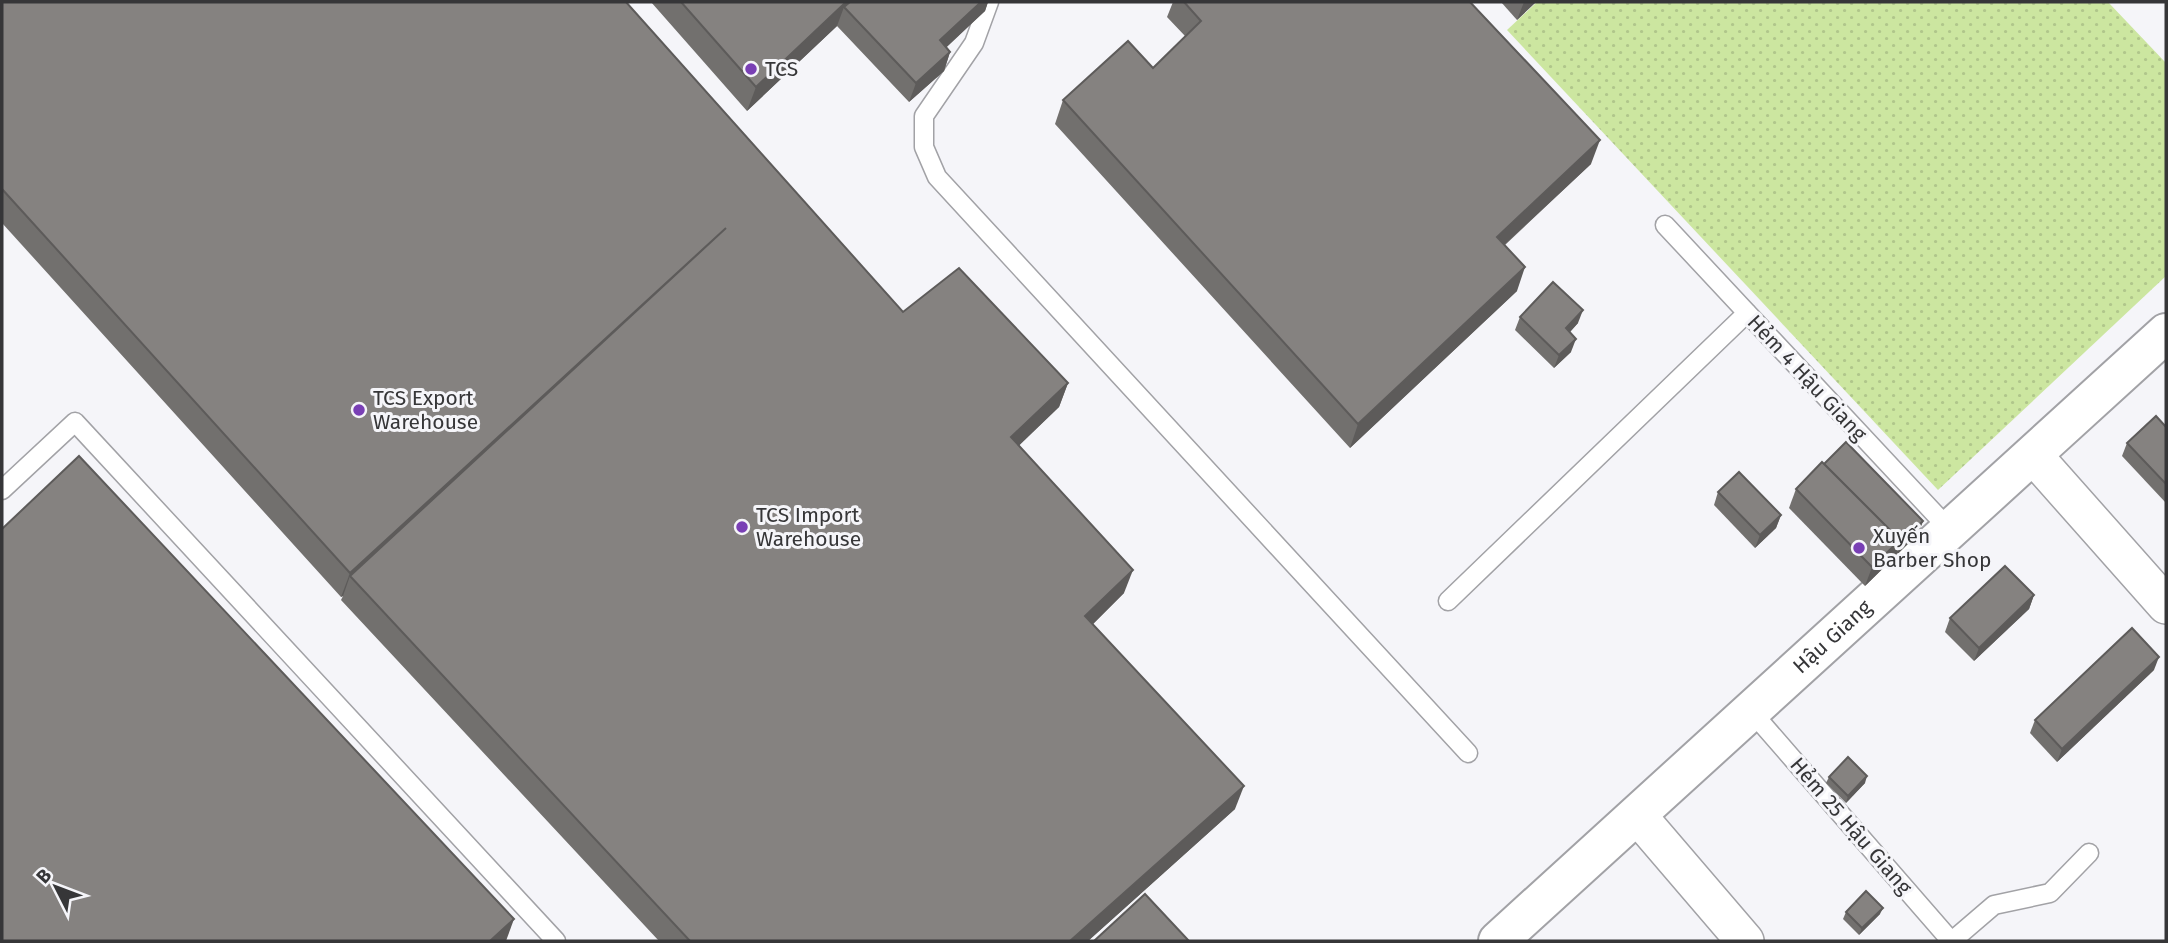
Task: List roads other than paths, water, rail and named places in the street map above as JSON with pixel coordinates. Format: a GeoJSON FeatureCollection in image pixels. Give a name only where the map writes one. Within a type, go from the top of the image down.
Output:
{"type":"FeatureCollection","features":[{"type":"Feature","properties":{"kind":"street","name":"Hậu Giang"},"geometry":{"type":"LineString","coordinates":[[1498,941],[2166,333]]}},
{"type":"Feature","properties":{"kind":"street"},"geometry":{"type":"LineString","coordinates":[[2033,455],[2166,605]]}},
{"type":"Feature","properties":{"kind":"street"},"geometry":{"type":"LineString","coordinates":[[1637,815],[1743,940]]}},
{"type":"Feature","properties":{"kind":"lane"},"geometry":{"type":"LineString","coordinates":[[989,2],[974,43],[924,116],[924,147],[937,177],[1468,754]]}},
{"type":"Feature","properties":{"kind":"lane","name":"Hẻm 4 Hậu Giang"},"geometry":{"type":"LineString","coordinates":[[1665,225],[1950,530]]}},
{"type":"Feature","properties":{"kind":"lane"},"geometry":{"type":"LineString","coordinates":[[1448,601],[1747,313]]}},
{"type":"Feature","properties":{"kind":"lane"},"geometry":{"type":"LineString","coordinates":[[2,490],[75,422],[556,941]]}},
{"type":"Feature","properties":{"kind":"lane","name":"Hẻm 25 Hậu Giang"},"geometry":{"type":"LineString","coordinates":[[1751,711],[1952,941]]}},
{"type":"Feature","properties":{"kind":"lane"},"geometry":{"type":"LineString","coordinates":[[1952,941],[1994,905],[2050,893],[2089,853]]}},
{"type":"Feature","properties":{"kind":"place","name":"TCS"},"geometry":{"type":"Point","coordinates":[751,69]}},
{"type":"Feature","properties":{"kind":"place","name":"TCS Export Warehouse"},"geometry":{"type":"Point","coordinates":[359,410]}},
{"type":"Feature","properties":{"kind":"place","name":"TCS Import Warehouse"},"geometry":{"type":"Point","coordinates":[742,527]}},
{"type":"Feature","properties":{"kind":"place","name":"Xuyến Barber Shop"},"geometry":{"type":"Point","coordinates":[1859,548]}}]}
